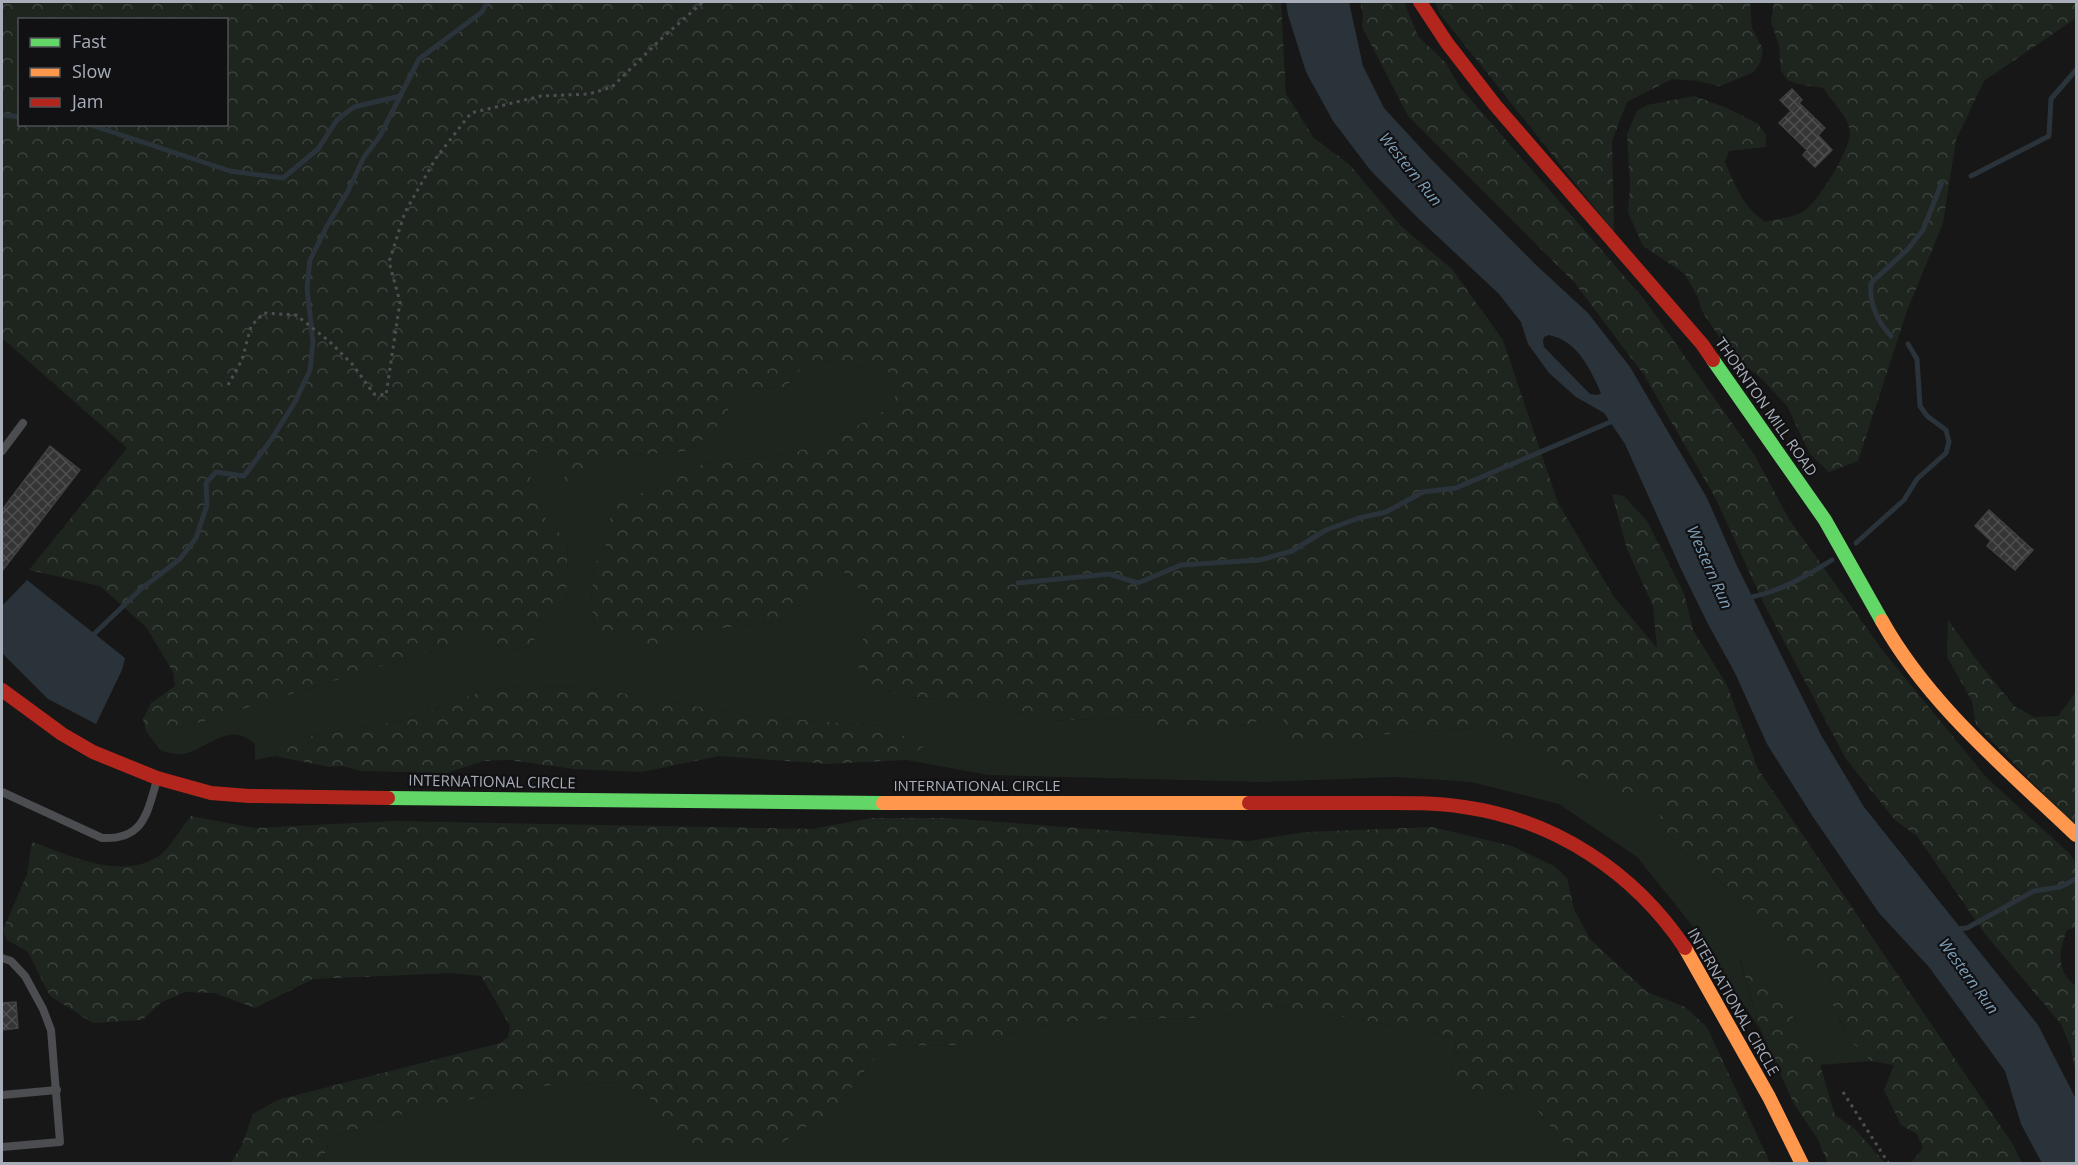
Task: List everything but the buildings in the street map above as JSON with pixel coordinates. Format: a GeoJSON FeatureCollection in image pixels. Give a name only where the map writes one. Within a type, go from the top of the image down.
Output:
{"type":"FeatureCollection","features":[{"type":"Feature","properties":{"kind":"street","name":"THORNTON MILL ROAD"},"geometry":{"type":"LineString","coordinates":[[1420,2],[1447,43],[1495,105],[1702,344],[1825,520],[1890,636],[1923,681],[1957,722],[2076,835]]}},
{"type":"Feature","properties":{"kind":"street","name":"INTERNATIONAL CIRCLE"},"geometry":{"type":"LineString","coordinates":[[2,690],[34,715],[93,752],[157,778],[211,793],[249,796],[864,802],[1397,803],[1443,805],[1503,815],[1535,824],[1565,838],[1592,854],[1647,900],[1672,931],[1704,980],[1802,1164]]}},
{"type":"Feature","properties":{"kind":"lane"},"geometry":{"type":"LineString","coordinates":[[2,451],[23,423]]}},
{"type":"Feature","properties":{"kind":"lane"},"geometry":{"type":"LineString","coordinates":[[2,792],[102,838],[116,839],[132,833],[143,822],[157,778]]}},
{"type":"Feature","properties":{"kind":"lane"},"geometry":{"type":"LineString","coordinates":[[2,958],[11,961],[25,976],[43,1009],[51,1030],[60,1142],[2,1148]]}},
{"type":"Feature","properties":{"kind":"lane"},"geometry":{"type":"LineString","coordinates":[[2,1095],[57,1090]]}},
{"type":"Feature","properties":{"kind":"path"},"geometry":{"type":"LineString","coordinates":[[228,385],[242,360],[251,326],[264,313],[296,315],[345,357],[368,383],[374,394],[386,395],[400,302],[389,262],[405,212],[436,158],[471,113],[541,96],[589,94],[612,87],[703,2]]}},
{"type":"Feature","properties":{"kind":"path"},"geometry":{"type":"LineString","coordinates":[[1844,1092],[1889,1164]]}},
{"type":"Feature","properties":{"kind":"green space"},"geometry":{"type":"Polygon","coordinates":[[[2,2],[1281,2],[1286,94],[1314,138],[1349,164],[1401,226],[1452,269],[1503,340],[1558,503],[1614,597],[1657,648],[1653,606],[1627,549],[1612,494],[1624,496],[1647,521],[1684,593],[1693,630],[1727,685],[1758,769],[2012,1143],[2022,1163],[1911,1163],[1923,1148],[1917,1134],[1901,1125],[1884,1090],[1894,1065],[1871,1061],[1849,1039],[1833,1005],[1831,977],[1807,969],[1790,956],[1745,901],[1685,854],[1663,828],[1658,804],[1583,781],[1529,745],[1469,728],[1381,735],[1344,746],[1288,746],[1278,742],[1284,721],[1279,715],[1232,729],[1195,732],[1163,728],[1145,717],[1050,721],[1015,712],[999,702],[909,697],[872,687],[861,673],[856,661],[871,614],[868,599],[841,569],[782,620],[677,635],[648,652],[639,647],[626,627],[604,636],[596,629],[591,605],[594,566],[610,537],[610,515],[617,505],[705,463],[785,455],[830,441],[887,409],[895,398],[893,377],[879,363],[862,368],[818,359],[806,362],[786,387],[742,389],[712,434],[683,452],[612,456],[574,486],[565,480],[556,454],[544,447],[533,456],[527,468],[547,522],[568,540],[566,606],[548,620],[529,647],[510,650],[476,637],[165,733],[146,731],[143,719],[151,703],[175,686],[173,672],[146,627],[100,586],[29,570],[127,448],[2,338],[2,2]]]}},
{"type":"Feature","properties":{"kind":"green space"},"geometry":{"type":"Polygon","coordinates":[[[1360,2],[1404,2],[1418,36],[1446,63],[1459,86],[1644,299],[1754,454],[1789,519],[1883,651],[1986,777],[2070,854],[2076,863],[2076,927],[2067,930],[2061,960],[2065,974],[2076,986],[2076,1075],[2071,1048],[2061,1024],[1985,934],[1917,836],[1895,820],[1846,759],[1763,602],[1716,499],[1644,375],[1574,282],[1408,116],[1362,27],[1363,14],[1360,2]]]}},
{"type":"Feature","properties":{"kind":"green space"},"geometry":{"type":"Polygon","coordinates":[[[1435,2],[1750,2],[1752,28],[1763,49],[1761,61],[1754,72],[1720,86],[1672,79],[1627,102],[1612,141],[1614,232],[1440,14],[1435,2]]]}},
{"type":"Feature","properties":{"kind":"green space"},"geometry":{"type":"Polygon","coordinates":[[[1774,2],[2076,2],[2076,18],[1984,81],[1956,140],[1943,223],[1907,311],[1858,461],[1829,472],[1810,454],[1787,406],[1761,378],[1731,355],[1702,311],[1685,274],[1643,246],[1628,212],[1630,187],[1627,134],[1637,111],[1647,105],[1694,96],[1727,108],[1758,124],[1766,135],[1766,147],[1729,151],[1725,162],[1745,202],[1765,222],[1801,213],[1824,188],[1845,150],[1849,139],[1849,125],[1823,88],[1787,80],[1781,70],[1779,45],[1771,22],[1774,2]]]}},
{"type":"Feature","properties":{"kind":"green space"},"geometry":{"type":"Polygon","coordinates":[[[818,359],[862,368],[879,363],[893,377],[895,398],[887,409],[830,441],[785,455],[705,463],[610,515],[610,537],[594,566],[591,605],[596,629],[604,636],[626,627],[639,647],[648,652],[676,635],[782,620],[841,569],[868,599],[871,614],[856,661],[872,687],[909,697],[999,702],[1015,712],[1050,721],[1146,717],[1163,728],[1232,729],[1279,715],[1284,721],[1344,746],[1381,735],[1469,728],[1529,745],[1583,781],[1659,804],[1663,828],[1685,854],[1745,901],[1790,956],[1807,969],[1831,977],[1834,1003],[1841,1024],[1871,1061],[1820,1065],[1789,1010],[1739,958],[1761,1031],[1691,924],[1637,857],[1559,804],[1471,782],[1396,777],[1263,782],[988,775],[906,760],[924,745],[881,726],[745,715],[587,687],[524,686],[482,691],[409,719],[290,740],[279,745],[275,756],[255,760],[255,744],[237,735],[228,735],[184,754],[172,754],[160,750],[146,731],[165,733],[476,637],[510,650],[529,647],[548,620],[566,606],[568,540],[547,522],[527,468],[533,456],[544,447],[556,454],[565,480],[574,486],[612,456],[683,452],[712,434],[742,389],[786,387],[806,362],[818,359]]]}},
{"type":"Feature","properties":{"kind":"green space"},"geometry":{"type":"Polygon","coordinates":[[[1948,620],[2014,706],[2034,717],[2058,716],[2076,692],[2076,827],[1976,725],[1972,701],[1947,657],[1948,620]]]}},
{"type":"Feature","properties":{"kind":"green space"},"geometry":{"type":"Polygon","coordinates":[[[524,686],[587,687],[745,715],[881,726],[925,745],[906,760],[827,764],[719,756],[642,772],[574,769],[509,760],[484,761],[447,773],[361,771],[275,756],[279,745],[290,740],[409,719],[482,691],[524,686]]]}},
{"type":"Feature","properties":{"kind":"green space"},"geometry":{"type":"Polygon","coordinates":[[[191,816],[254,828],[394,821],[812,829],[871,818],[948,818],[1248,841],[1306,832],[1432,827],[1512,846],[1554,866],[1567,878],[1574,909],[1590,939],[1647,992],[1685,1007],[1707,1027],[1770,1163],[1581,1163],[1521,1091],[1480,1098],[1452,1076],[1456,1041],[1442,1034],[1280,1006],[1211,1018],[1094,1019],[1041,1025],[969,1045],[884,1046],[837,1107],[780,1144],[697,1153],[662,1118],[649,1097],[614,1082],[541,1086],[419,1109],[330,1138],[322,1163],[231,1163],[242,1145],[253,1114],[277,1100],[500,1043],[508,1037],[510,1026],[481,976],[452,973],[313,979],[255,1008],[214,993],[185,992],[162,1002],[142,1020],[93,1023],[50,996],[28,952],[7,940],[3,930],[27,874],[32,842],[95,863],[128,866],[144,863],[159,856],[171,844],[191,816]]]}},
{"type":"Feature","properties":{"kind":"green space"},"geometry":{"type":"Polygon","coordinates":[[[1739,956],[1768,979],[1789,1010],[1820,1065],[1835,1115],[1855,1129],[1885,1163],[1828,1163],[1817,1138],[1794,1104],[1761,1031],[1739,956]]]}},
{"type":"Feature","properties":{"kind":"green space"},"geometry":{"type":"Polygon","coordinates":[[[1280,1006],[1442,1034],[1456,1041],[1452,1075],[1480,1098],[1521,1091],[1581,1163],[322,1164],[330,1138],[419,1109],[541,1086],[614,1082],[649,1097],[662,1118],[837,1107],[884,1046],[969,1045],[1041,1025],[1094,1019],[1211,1018],[1280,1006]]]}},
{"type":"Feature","properties":{"kind":"water","name":"Western Run"},"geometry":{"type":"Polygon","coordinates":[[[1286,2],[1349,2],[1363,66],[1384,108],[1535,264],[1588,313],[1630,367],[1707,498],[1737,566],[1821,735],[1864,807],[2038,1025],[2076,1099],[2076,1163],[2042,1163],[2021,1124],[2005,1071],[1929,967],[1879,913],[1813,817],[1767,744],[1735,673],[1681,569],[1625,444],[1604,413],[1576,397],[1549,373],[1528,344],[1521,322],[1499,294],[1371,171],[1333,121],[1306,72],[1286,2]],[[1549,335],[1544,337],[1544,347],[1590,394],[1601,393],[1582,357],[1568,343],[1549,335]]]}},
{"type":"Feature","properties":{"kind":"water"},"geometry":{"type":"Polygon","coordinates":[[[27,580],[125,658],[122,670],[96,724],[48,699],[2,653],[2,606],[27,580]]]}},
{"type":"Feature","properties":{"kind":"waterway"},"geometry":{"type":"LineString","coordinates":[[94,634],[141,589],[180,559],[196,538],[207,505],[206,483],[216,472],[244,476],[271,440],[295,402],[310,370],[313,342],[307,288],[310,260],[364,157],[380,136],[419,59],[482,12],[487,2]]}},
{"type":"Feature","properties":{"kind":"waterway"},"geometry":{"type":"LineString","coordinates":[[1971,176],[2049,136],[2051,99],[2076,70]]}},
{"type":"Feature","properties":{"kind":"waterway"},"geometry":{"type":"LineString","coordinates":[[94,126],[230,171],[283,178],[318,149],[337,120],[354,107],[400,96]]}},
{"type":"Feature","properties":{"kind":"waterway"},"geometry":{"type":"LineString","coordinates":[[2,115],[18,117]]}},
{"type":"Feature","properties":{"kind":"waterway"},"geometry":{"type":"LineString","coordinates":[[1891,336],[1875,312],[1871,298],[1871,283],[1908,249],[1923,230],[1942,182]]}},
{"type":"Feature","properties":{"kind":"waterway"},"geometry":{"type":"LineString","coordinates":[[1856,543],[1904,500],[1917,479],[1946,453],[1949,442],[1946,430],[1927,416],[1920,406],[1917,359],[1908,344]]}},
{"type":"Feature","properties":{"kind":"waterway"},"geometry":{"type":"LineString","coordinates":[[1018,583],[1109,574],[1138,583],[1181,565],[1260,560],[1292,551],[1326,530],[1359,518],[1386,512],[1423,492],[1456,488],[1615,420]]}},
{"type":"Feature","properties":{"kind":"waterway"},"geometry":{"type":"LineString","coordinates":[[1747,598],[1791,583],[1832,560]]}},
{"type":"Feature","properties":{"kind":"waterway","name":"Western Run"},"geometry":{"type":"LineString","coordinates":[[1955,929],[1967,928],[2034,891],[2060,887],[2076,879]]}},
{"type":"Feature","properties":{"kind":"traffic: fast"},"geometry":{"type":"LineString","coordinates":[[1713,360],[1825,520],[1882,621]]}},
{"type":"Feature","properties":{"kind":"traffic: fast"},"geometry":{"type":"LineString","coordinates":[[388,798],[883,803]]}},
{"type":"Feature","properties":{"kind":"traffic: slow"},"geometry":{"type":"LineString","coordinates":[[1882,621],[1922,681],[1946,708],[1971,735],[2076,835]]}},
{"type":"Feature","properties":{"kind":"traffic: slow"},"geometry":{"type":"LineString","coordinates":[[883,803],[1249,803]]}},
{"type":"Feature","properties":{"kind":"traffic: slow"},"geometry":{"type":"LineString","coordinates":[[1685,948],[1769,1097],[1802,1164]]}},
{"type":"Feature","properties":{"kind":"traffic: jam"},"geometry":{"type":"LineString","coordinates":[[1420,2],[1447,43],[1495,105],[1702,344],[1713,360]]}},
{"type":"Feature","properties":{"kind":"traffic: jam"},"geometry":{"type":"LineString","coordinates":[[2,690],[62,734],[93,752],[157,778],[211,793],[249,796],[388,798]]}},
{"type":"Feature","properties":{"kind":"traffic: jam"},"geometry":{"type":"LineString","coordinates":[[1249,803],[1439,804],[1498,814],[1530,824],[1560,837],[1617,873],[1665,921],[1685,948]]}}]}
